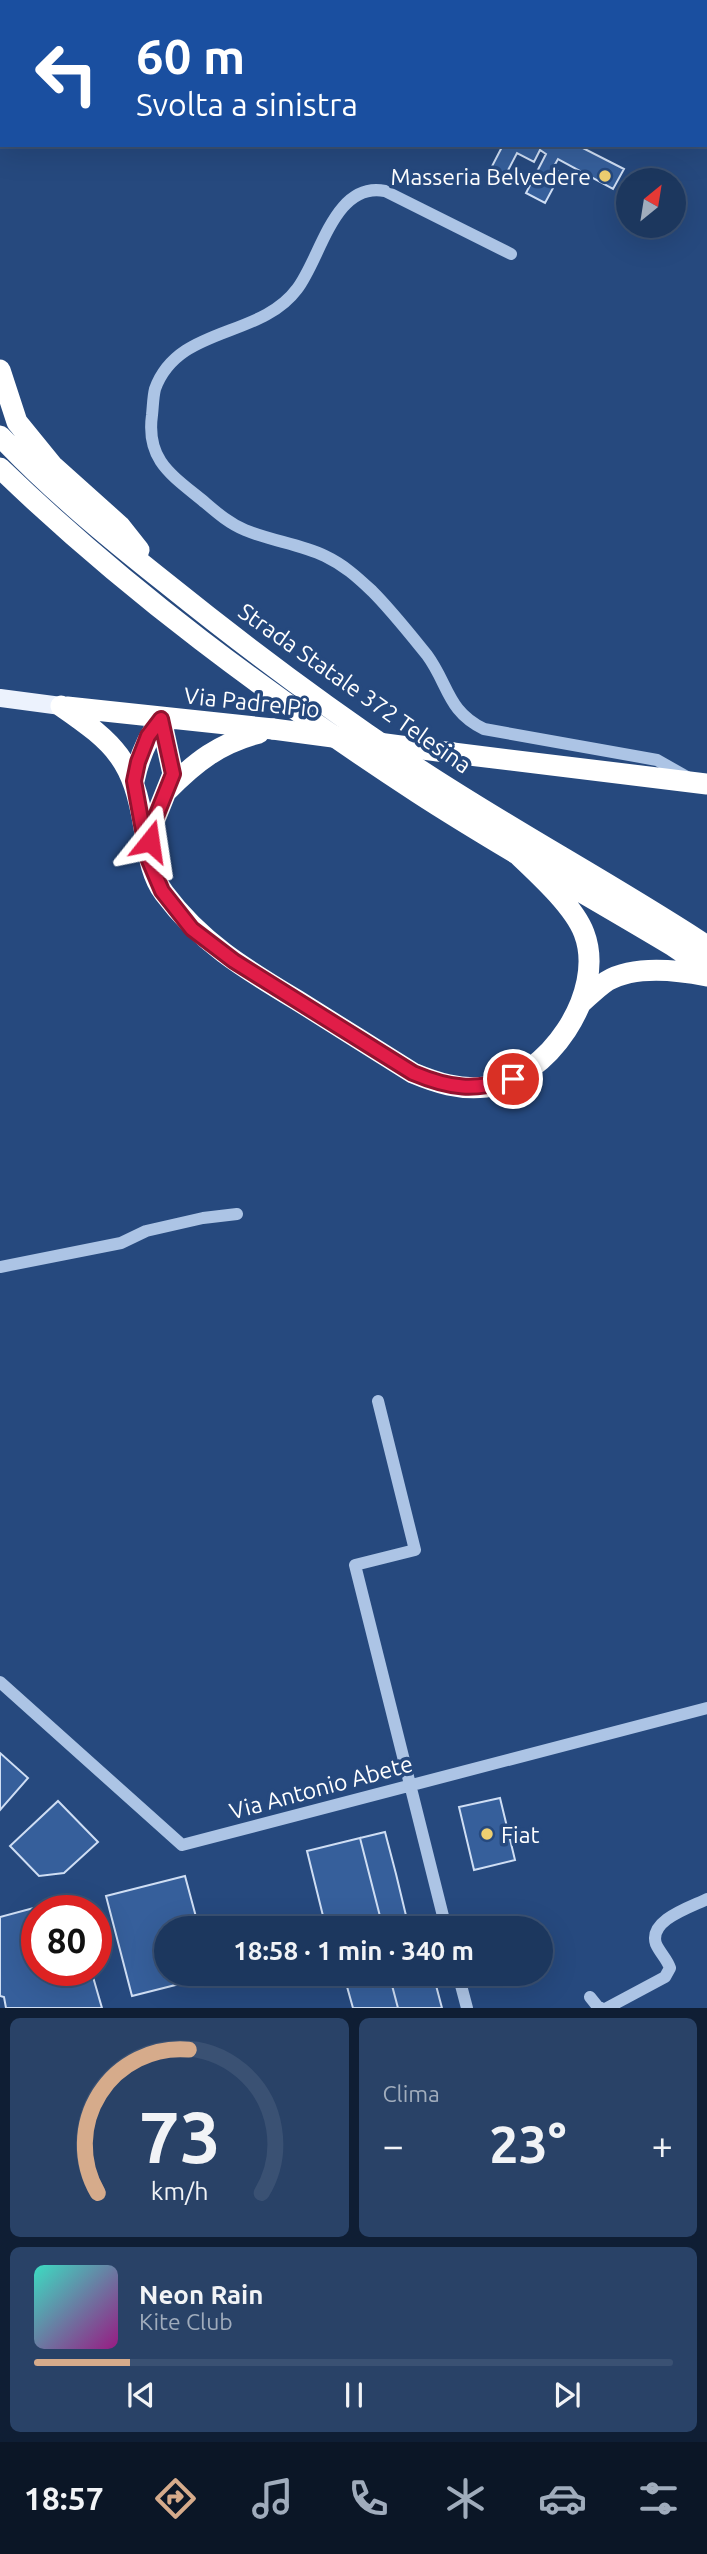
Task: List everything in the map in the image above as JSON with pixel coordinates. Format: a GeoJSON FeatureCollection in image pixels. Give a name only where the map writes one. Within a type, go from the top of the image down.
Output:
{"type":"FeatureCollection","features":[{"type":"Feature","properties":{"kind":"highway"},"geometry":{"type":"LineString","coordinates":[[0,370],[17,422],[52,465],[120,527],[167,583]]}},
{"type":"Feature","properties":{"kind":"highway","name":"Strada Statale 372 Telesina"},"geometry":{"type":"LineString","coordinates":[[0,436],[85,518],[242,644],[406,761],[650,908],[707,946]]}},
{"type":"Feature","properties":{"kind":"highway"},"geometry":{"type":"LineString","coordinates":[[0,468],[115,572],[263,688],[420,794],[707,969]]}},
{"type":"Feature","properties":{"kind":"highway","name":"Via Padre Pio"},"geometry":{"type":"LineString","coordinates":[[61,706],[161,719],[273,729],[703,784]]}},
{"type":"Feature","properties":{"kind":"highway"},"geometry":{"type":"LineString","coordinates":[[61,706],[94,728],[116,748],[134,781],[148,858],[162,891],[192,929],[234,961],[413,1073],[437,1083],[462,1088],[488,1087],[513,1079],[536,1065],[555,1047],[581,1003],[589,956],[584,932],[559,895],[515,852]]}},
{"type":"Feature","properties":{"kind":"highway"},"geometry":{"type":"LineString","coordinates":[[134,781],[148,736],[161,719]]}},
{"type":"Feature","properties":{"kind":"highway"},"geometry":{"type":"LineString","coordinates":[[148,858],[153,824],[173,774],[161,719]]}},
{"type":"Feature","properties":{"kind":"highway"},"geometry":{"type":"LineString","coordinates":[[166,793],[207,755],[234,739],[273,729]]}},
{"type":"Feature","properties":{"kind":"highway"},"geometry":{"type":"LineString","coordinates":[[650,908],[707,937]]}},
{"type":"Feature","properties":{"kind":"highway"},"geometry":{"type":"LineString","coordinates":[[581,1003],[608,981],[638,972],[676,970],[707,976]]}},
{"type":"Feature","properties":{"kind":"main road","name":"Via Padre Pio"},"geometry":{"type":"LineString","coordinates":[[0,698],[61,706]]}},
{"type":"Feature","properties":{"kind":"street"},"geometry":{"type":"LineString","coordinates":[[511,254],[385,191],[372,188],[355,196],[333,221],[301,284],[288,302],[258,320],[195,343],[177,355],[163,371],[154,391],[149,433],[156,455],[170,474],[226,520],[245,530],[324,555],[348,569],[375,594],[428,657],[460,713],[469,721],[484,729],[657,760],[703,784]]}},
{"type":"Feature","properties":{"kind":"street"},"geometry":{"type":"LineString","coordinates":[[0,1267],[121,1243],[146,1231],[203,1218],[237,1214]]}},
{"type":"Feature","properties":{"kind":"street"},"geometry":{"type":"LineString","coordinates":[[378,1401],[415,1550],[355,1565],[443,1916]]}},
{"type":"Feature","properties":{"kind":"street","name":"Via Antonio Abete"},"geometry":{"type":"LineString","coordinates":[[0,1682],[182,1846],[707,1708]]}},
{"type":"Feature","properties":{"kind":"street"},"geometry":{"type":"LineString","coordinates":[[607,2008],[665,1977],[670,1968],[668,1960],[656,1944],[655,1933],[663,1921],[707,1899]]}},
{"type":"Feature","properties":{"kind":"street"},"geometry":{"type":"LineString","coordinates":[[461,1986],[467,2008]]}},
{"type":"Feature","properties":{"kind":"street"},"geometry":{"type":"LineString","coordinates":[[590,1997],[601,2008]]}},
{"type":"Feature","properties":{"kind":"building","name":"Masseria Belvedere"},"geometry":{"type":"Polygon","coordinates":[[[502,147],[581,147],[622,168],[616,168],[616,184],[613,189],[558,159],[553,168],[561,173],[545,203],[526,193],[546,154],[540,150],[534,162],[517,153],[503,180],[489,172],[502,147]]]}},
{"type":"Feature","properties":{"kind":"building"},"geometry":{"type":"Polygon","coordinates":[[[0,1753],[28,1778],[0,1810],[0,1753]]]}},
{"type":"Feature","properties":{"kind":"building","name":"Fiat"},"geometry":{"type":"Polygon","coordinates":[[[500,1798],[515,1860],[474,1870],[459,1807],[500,1798]]]}},
{"type":"Feature","properties":{"kind":"building"},"geometry":{"type":"Polygon","coordinates":[[[58,1801],[98,1842],[64,1873],[39,1876],[10,1846],[58,1801]]]}},
{"type":"Feature","properties":{"kind":"building"},"geometry":{"type":"Polygon","coordinates":[[[385,1832],[406,1916],[380,1916],[360,1838],[385,1832]]]}},
{"type":"Feature","properties":{"kind":"building"},"geometry":{"type":"Polygon","coordinates":[[[360,1838],[380,1916],[323,1916],[307,1851],[360,1838]]]}},
{"type":"Feature","properties":{"kind":"building"},"geometry":{"type":"Polygon","coordinates":[[[185,1876],[196,1916],[154,1916],[154,1986],[172,1986],[132,1996],[112,1919],[110,1895],[185,1876]]]}},
{"type":"Feature","properties":{"kind":"building"},"geometry":{"type":"Polygon","coordinates":[[[21,1911],[21,1986],[96,1986],[102,2008],[6,2008],[4,1997],[0,1996],[0,1917],[21,1911]]]}},
{"type":"Feature","properties":{"kind":"building"},"geometry":{"type":"Polygon","coordinates":[[[347,1986],[392,1986],[398,2008],[353,2008],[347,1986]]]}},
{"type":"Feature","properties":{"kind":"building"},"geometry":{"type":"Polygon","coordinates":[[[392,1986],[436,1986],[442,2008],[398,2008],[392,1986]]]}},
{"type":"Feature","properties":{"kind":"place","name":"Masseria Belvedere"},"geometry":{"type":"Point","coordinates":[605,176]}},
{"type":"Feature","properties":{"kind":"place","name":"Fiat"},"geometry":{"type":"Point","coordinates":[487,1834]}},
{"type":"Feature","properties":{"kind":"route"},"geometry":{"type":"LineString","coordinates":[[150,841],[153,824],[173,774],[161,719],[148,736],[134,781],[148,858],[162,891],[192,929],[234,961],[413,1073],[437,1083],[462,1088],[488,1087],[513,1079]]}}]}
